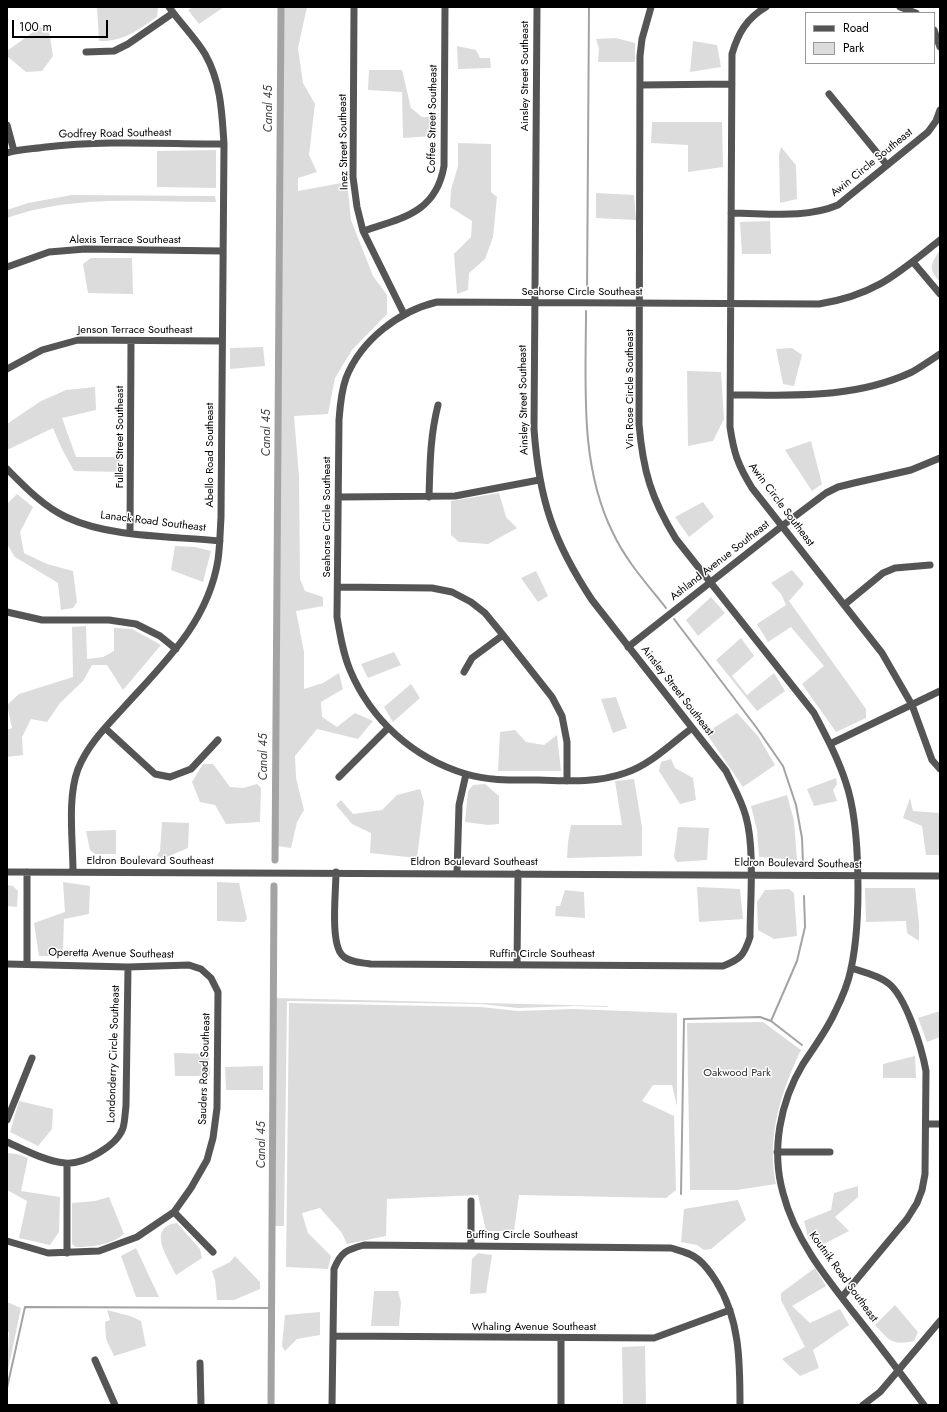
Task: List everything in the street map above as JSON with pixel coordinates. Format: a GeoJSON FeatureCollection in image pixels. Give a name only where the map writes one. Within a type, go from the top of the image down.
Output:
{"type":"FeatureCollection","features":[{"type":"Feature","properties":{"kind":"street","name":"Inez Street Southeast"},"geometry":{"type":"LineString","coordinates":[[354,7],[353,177],[357,207],[363,231],[404,314]]}},
{"type":"Feature","properties":{"kind":"street","name":"Coffee Street Southeast"},"geometry":{"type":"LineString","coordinates":[[363,231],[408,216],[423,207],[435,195],[442,181],[444,166],[445,7]]}},
{"type":"Feature","properties":{"kind":"street","name":"Ainsley Street Southeast"},"geometry":{"type":"LineString","coordinates":[[537,7],[534,429],[539,480],[555,536],[573,572],[592,600],[628,647],[726,771],[746,817],[750,845],[750,874]]}},
{"type":"Feature","properties":{"kind":"street","name":"Vin Rose Circle Southeast"},"geometry":{"type":"LineString","coordinates":[[651,7],[642,39],[640,84],[641,303],[639,424],[645,470],[649,486],[662,516],[676,539],[712,582],[814,713],[830,744],[847,784],[856,830],[857,876]]}},
{"type":"Feature","properties":{"kind":"street","name":"Awin Circle Southeast"},"geometry":{"type":"LineString","coordinates":[[766,7],[755,14],[743,26],[736,39],[732,54],[730,427],[734,450],[739,468],[782,526],[882,653],[898,678],[912,705],[932,760],[940,769]]}},
{"type":"Feature","properties":{"kind":"street"},"geometry":{"type":"LineString","coordinates":[[900,7],[913,12]]}},
{"type":"Feature","properties":{"kind":"street"},"geometry":{"type":"LineString","coordinates":[[86,52],[114,51],[128,44],[171,10]]}},
{"type":"Feature","properties":{"kind":"street","name":"Abello Road Southeast"},"geometry":{"type":"LineString","coordinates":[[73,872],[72,792],[78,771],[87,749],[176,649],[195,624],[208,594],[218,560],[220,541],[224,144],[222,108],[217,82],[204,54],[171,10]]}},
{"type":"Feature","properties":{"kind":"street"},"geometry":{"type":"LineString","coordinates":[[935,33],[940,47]]}},
{"type":"Feature","properties":{"kind":"street"},"geometry":{"type":"LineString","coordinates":[[640,84],[732,84]]}},
{"type":"Feature","properties":{"kind":"street"},"geometry":{"type":"LineString","coordinates":[[829,94],[887,165]]}},
{"type":"Feature","properties":{"kind":"street","name":"Awin Circle Southeast"},"geometry":{"type":"LineString","coordinates":[[731,213],[808,213],[823,212],[838,206],[928,132],[936,121],[940,110]]}},
{"type":"Feature","properties":{"kind":"street"},"geometry":{"type":"LineString","coordinates":[[7,125],[11,152]]}},
{"type":"Feature","properties":{"kind":"street","name":"Godfrey Road Southeast"},"geometry":{"type":"LineString","coordinates":[[11,152],[92,144],[224,144]]}},
{"type":"Feature","properties":{"kind":"street"},"geometry":{"type":"LineString","coordinates":[[731,304],[819,304],[840,301],[864,293],[885,282],[940,240]]}},
{"type":"Feature","properties":{"kind":"street","name":"Alexis Terrace Southeast"},"geometry":{"type":"LineString","coordinates":[[7,267],[49,252],[85,249],[222,251]]}},
{"type":"Feature","properties":{"kind":"street"},"geometry":{"type":"LineString","coordinates":[[913,262],[940,294]]}},
{"type":"Feature","properties":{"kind":"street","name":"Seahorse Circle Southeast"},"geometry":{"type":"LineString","coordinates":[[692,728],[650,760],[626,773],[605,779],[567,781],[492,779],[466,774],[422,754],[388,728],[366,700],[350,669],[342,645],[337,617],[340,406],[347,377],[364,348],[379,333],[404,314],[421,306],[437,302],[731,304]]}},
{"type":"Feature","properties":{"kind":"street","name":"Jenson Terrace Southeast"},"geometry":{"type":"LineString","coordinates":[[7,369],[42,350],[78,340],[222,341]]}},
{"type":"Feature","properties":{"kind":"street","name":"Fuller Street Southeast"},"geometry":{"type":"LineString","coordinates":[[130,533],[131,340]]}},
{"type":"Feature","properties":{"kind":"street"},"geometry":{"type":"LineString","coordinates":[[731,395],[819,395],[844,392],[884,383],[913,371],[940,354]]}},
{"type":"Feature","properties":{"kind":"street"},"geometry":{"type":"LineString","coordinates":[[429,497],[431,431],[438,406]]}},
{"type":"Feature","properties":{"kind":"street","name":"Ashland Avenue Southeast"},"geometry":{"type":"LineString","coordinates":[[628,647],[782,526],[826,494],[838,487],[911,470],[940,458]]}},
{"type":"Feature","properties":{"kind":"street","name":"Lanack Road Southeast"},"geometry":{"type":"LineString","coordinates":[[7,469],[30,493],[66,517],[103,529],[130,533],[220,541]]}},
{"type":"Feature","properties":{"kind":"street"},"geometry":{"type":"LineString","coordinates":[[338,497],[455,496],[539,480]]}},
{"type":"Feature","properties":{"kind":"street"},"geometry":{"type":"LineString","coordinates":[[844,605],[883,573],[895,568],[930,565]]}},
{"type":"Feature","properties":{"kind":"street"},"geometry":{"type":"LineString","coordinates":[[338,587],[432,588],[452,592],[471,602],[485,613],[552,697],[562,716],[567,742],[567,781]]}},
{"type":"Feature","properties":{"kind":"street"},"geometry":{"type":"LineString","coordinates":[[7,612],[42,620],[109,620],[136,624],[160,636],[176,649]]}},
{"type":"Feature","properties":{"kind":"street"},"geometry":{"type":"LineString","coordinates":[[464,672],[472,658],[503,635]]}},
{"type":"Feature","properties":{"kind":"street"},"geometry":{"type":"LineString","coordinates":[[830,744],[940,691]]}},
{"type":"Feature","properties":{"kind":"street"},"geometry":{"type":"LineString","coordinates":[[105,728],[155,774],[170,778],[191,769],[218,740]]}},
{"type":"Feature","properties":{"kind":"street"},"geometry":{"type":"LineString","coordinates":[[339,777],[388,728]]}},
{"type":"Feature","properties":{"kind":"street"},"geometry":{"type":"LineString","coordinates":[[457,874],[459,805],[466,774]]}},
{"type":"Feature","properties":{"kind":"street","name":"Eldron Boulevard Southeast"},"geometry":{"type":"LineString","coordinates":[[7,872],[336,872],[940,876]]}},
{"type":"Feature","properties":{"kind":"street"},"geometry":{"type":"LineString","coordinates":[[27,872],[27,964]]}},
{"type":"Feature","properties":{"kind":"street","name":"Ruffin Circle Southeast"},"geometry":{"type":"LineString","coordinates":[[336,872],[336,936],[338,948],[343,956],[355,961],[371,964],[723,966],[737,961],[745,951],[750,938],[750,874]]}},
{"type":"Feature","properties":{"kind":"street"},"geometry":{"type":"LineString","coordinates":[[517,964],[518,873]]}},
{"type":"Feature","properties":{"kind":"street","name":"Koutnik Road Southeast"},"geometry":{"type":"LineString","coordinates":[[857,876],[856,930],[851,968],[846,988],[834,1015],[802,1067],[789,1092],[782,1116],[777,1152],[778,1172],[783,1194],[802,1241],[842,1297],[924,1405]]}},
{"type":"Feature","properties":{"kind":"street","name":"Operetta Avenue Southeast"},"geometry":{"type":"LineString","coordinates":[[7,964],[128,967],[189,965],[201,969],[211,978]]}},
{"type":"Feature","properties":{"kind":"street","name":"Londonderry Circle Southeast"},"geometry":{"type":"LineString","coordinates":[[7,1142],[51,1160],[67,1164],[89,1159],[110,1145],[123,1129],[126,1106],[128,967]]}},
{"type":"Feature","properties":{"kind":"street"},"geometry":{"type":"LineString","coordinates":[[842,1297],[907,1219],[917,1203],[922,1190],[925,1174],[927,1124],[926,1072],[924,1060],[903,1002],[896,990],[888,982],[851,968]]}},
{"type":"Feature","properties":{"kind":"street","name":"Sauders Road Southeast"},"geometry":{"type":"LineString","coordinates":[[7,1241],[48,1253],[67,1254],[99,1251],[138,1237],[174,1212],[191,1188],[207,1160],[213,1138],[217,1108],[218,992],[211,978]]}},
{"type":"Feature","properties":{"kind":"street"},"geometry":{"type":"LineString","coordinates":[[7,1120],[32,1058]]}},
{"type":"Feature","properties":{"kind":"street"},"geometry":{"type":"LineString","coordinates":[[927,1124],[940,1124]]}},
{"type":"Feature","properties":{"kind":"street"},"geometry":{"type":"LineString","coordinates":[[777,1152],[830,1152]]}},
{"type":"Feature","properties":{"kind":"street"},"geometry":{"type":"LineString","coordinates":[[67,1164],[67,1254]]}},
{"type":"Feature","properties":{"kind":"street"},"geometry":{"type":"LineString","coordinates":[[471,1201],[472,1246]]}},
{"type":"Feature","properties":{"kind":"street"},"geometry":{"type":"LineString","coordinates":[[174,1212],[213,1252]]}},
{"type":"Feature","properties":{"kind":"street","name":"Buffing Circle Southeast"},"geometry":{"type":"LineString","coordinates":[[332,1405],[334,1269],[339,1256],[349,1249],[364,1245],[671,1248],[686,1253],[699,1260],[709,1270],[720,1287],[730,1310],[739,1353],[740,1405]]}},
{"type":"Feature","properties":{"kind":"street","name":"Whaling Avenue Southeast"},"geometry":{"type":"LineString","coordinates":[[333,1336],[654,1338],[730,1310]]}},
{"type":"Feature","properties":{"kind":"street"},"geometry":{"type":"LineString","coordinates":[[863,1405],[880,1392],[940,1321]]}},
{"type":"Feature","properties":{"kind":"street"},"geometry":{"type":"LineString","coordinates":[[561,1338],[561,1405]]}},
{"type":"Feature","properties":{"kind":"street"},"geometry":{"type":"LineString","coordinates":[[95,1360],[115,1405]]}},
{"type":"Feature","properties":{"kind":"street"},"geometry":{"type":"LineString","coordinates":[[200,1364],[201,1405]]}},
{"type":"Feature","properties":{"kind":"green space"},"geometry":{"type":"Polygon","coordinates":[[[97,7],[158,7],[157,17],[137,31],[116,40],[99,41],[97,7]]]}},
{"type":"Feature","properties":{"kind":"green space"},"geometry":{"type":"Polygon","coordinates":[[[193,7],[224,7],[199,24],[188,10],[193,7]]]}},
{"type":"Feature","properties":{"kind":"green space"},"geometry":{"type":"Polygon","coordinates":[[[284,7],[307,7],[298,48],[303,83],[315,104],[309,155],[317,172],[298,178],[298,191],[347,182],[351,220],[373,276],[387,295],[387,314],[352,350],[335,378],[328,414],[294,416],[299,476],[300,579],[305,591],[323,597],[323,606],[296,611],[304,652],[304,689],[323,683],[339,673],[343,689],[321,702],[322,717],[337,727],[355,713],[373,721],[358,739],[317,729],[295,756],[296,778],[304,810],[297,822],[291,848],[278,846],[284,7]]]}},
{"type":"Feature","properties":{"kind":"green space"},"geometry":{"type":"Polygon","coordinates":[[[40,27],[49,31],[53,56],[42,71],[26,72],[7,56],[7,51],[40,27]]]}},
{"type":"Feature","properties":{"kind":"green space"},"geometry":{"type":"Polygon","coordinates":[[[616,38],[635,43],[635,62],[598,62],[599,49],[596,39],[616,38]]]}},
{"type":"Feature","properties":{"kind":"green space"},"geometry":{"type":"Polygon","coordinates":[[[693,41],[717,45],[721,67],[690,72],[693,41]]]}},
{"type":"Feature","properties":{"kind":"green space"},"geometry":{"type":"Polygon","coordinates":[[[457,46],[476,50],[480,58],[490,58],[491,68],[458,69],[457,46]]]}},
{"type":"Feature","properties":{"kind":"green space"},"geometry":{"type":"Polygon","coordinates":[[[369,70],[402,70],[411,108],[422,117],[431,117],[433,136],[403,138],[402,92],[368,90],[369,70]]]}},
{"type":"Feature","properties":{"kind":"green space"},"geometry":{"type":"Polygon","coordinates":[[[652,122],[722,122],[723,167],[688,172],[688,145],[651,143],[652,122]]]}},
{"type":"Feature","properties":{"kind":"green space"},"geometry":{"type":"Polygon","coordinates":[[[458,143],[491,144],[491,192],[497,197],[493,237],[485,259],[469,273],[468,290],[457,294],[454,254],[471,237],[472,221],[450,207],[451,190],[458,166],[458,143]]]}},
{"type":"Feature","properties":{"kind":"green space"},"geometry":{"type":"Polygon","coordinates":[[[781,147],[796,165],[797,199],[780,203],[779,155],[781,147]]]}},
{"type":"Feature","properties":{"kind":"green space"},"geometry":{"type":"Polygon","coordinates":[[[216,150],[216,188],[157,187],[157,151],[216,150]]]}},
{"type":"Feature","properties":{"kind":"green space"},"geometry":{"type":"Polygon","coordinates":[[[596,193],[634,195],[636,220],[596,218],[596,193]]]}},
{"type":"Feature","properties":{"kind":"green space"},"geometry":{"type":"Polygon","coordinates":[[[72,195],[215,196],[216,202],[84,202],[32,210],[7,218],[7,210],[28,203],[72,195]]]}},
{"type":"Feature","properties":{"kind":"green space"},"geometry":{"type":"Polygon","coordinates":[[[770,221],[771,254],[742,254],[740,222],[770,221]]]}},
{"type":"Feature","properties":{"kind":"green space"},"geometry":{"type":"Polygon","coordinates":[[[940,250],[940,282],[932,270],[932,263],[940,250]]]}},
{"type":"Feature","properties":{"kind":"green space"},"geometry":{"type":"Polygon","coordinates":[[[91,258],[132,258],[133,294],[88,293],[83,264],[91,258]]]}},
{"type":"Feature","properties":{"kind":"green space"},"geometry":{"type":"Polygon","coordinates":[[[263,347],[265,366],[230,369],[230,348],[263,347]]]}},
{"type":"Feature","properties":{"kind":"green space"},"geometry":{"type":"Polygon","coordinates":[[[792,348],[802,355],[794,386],[783,384],[776,349],[792,348]]]}},
{"type":"Feature","properties":{"kind":"green space"},"geometry":{"type":"Polygon","coordinates":[[[687,371],[721,372],[724,419],[713,441],[688,446],[687,371]]]}},
{"type":"Feature","properties":{"kind":"green space"},"geometry":{"type":"Polygon","coordinates":[[[95,387],[96,410],[62,418],[76,457],[120,457],[123,472],[74,471],[53,428],[7,450],[7,424],[41,401],[66,390],[95,387]]]}},
{"type":"Feature","properties":{"kind":"green space"},"geometry":{"type":"Polygon","coordinates":[[[811,441],[822,484],[812,491],[785,450],[811,441]]]}},
{"type":"Feature","properties":{"kind":"green space"},"geometry":{"type":"Polygon","coordinates":[[[499,493],[506,517],[517,528],[488,544],[459,542],[451,535],[451,501],[499,493]]]}},
{"type":"Feature","properties":{"kind":"green space"},"geometry":{"type":"Polygon","coordinates":[[[17,494],[33,507],[20,532],[24,553],[47,564],[73,571],[77,602],[73,608],[61,610],[58,583],[15,557],[7,544],[7,504],[17,494]]]}},
{"type":"Feature","properties":{"kind":"green space"},"geometry":{"type":"Polygon","coordinates":[[[703,502],[714,517],[689,537],[675,517],[703,502]]]}},
{"type":"Feature","properties":{"kind":"green space"},"geometry":{"type":"Polygon","coordinates":[[[175,546],[195,547],[211,551],[203,582],[171,570],[175,546]]]}},
{"type":"Feature","properties":{"kind":"green space"},"geometry":{"type":"Polygon","coordinates":[[[792,570],[804,584],[789,601],[866,709],[866,718],[836,732],[802,684],[824,666],[791,627],[768,642],[757,624],[786,605],[781,594],[771,583],[792,570]]]}},
{"type":"Feature","properties":{"kind":"green space"},"geometry":{"type":"Polygon","coordinates":[[[536,571],[548,596],[538,602],[521,578],[536,571]]]}},
{"type":"Feature","properties":{"kind":"green space"},"geometry":{"type":"Polygon","coordinates":[[[711,597],[725,613],[698,636],[686,620],[711,597]]]}},
{"type":"Feature","properties":{"kind":"green space"},"geometry":{"type":"Polygon","coordinates":[[[86,626],[87,659],[103,657],[114,651],[114,628],[132,629],[161,645],[123,690],[107,665],[92,665],[83,681],[60,703],[47,722],[31,719],[22,737],[23,755],[7,757],[7,730],[12,728],[7,705],[19,694],[73,677],[72,627],[86,626]]]}},
{"type":"Feature","properties":{"kind":"green space"},"geometry":{"type":"Polygon","coordinates":[[[741,638],[754,656],[732,676],[747,695],[774,673],[785,691],[757,711],[716,660],[741,638]]]}},
{"type":"Feature","properties":{"kind":"green space"},"geometry":{"type":"Polygon","coordinates":[[[394,652],[401,665],[368,678],[361,664],[394,652]]]}},
{"type":"Feature","properties":{"kind":"green space"},"geometry":{"type":"Polygon","coordinates":[[[411,684],[420,698],[393,722],[384,707],[411,684]]]}},
{"type":"Feature","properties":{"kind":"green space"},"geometry":{"type":"Polygon","coordinates":[[[616,697],[627,728],[613,733],[601,699],[616,697]]]}},
{"type":"Feature","properties":{"kind":"green space"},"geometry":{"type":"Polygon","coordinates":[[[737,713],[758,736],[775,765],[743,787],[706,733],[737,713]]]}},
{"type":"Feature","properties":{"kind":"green space"},"geometry":{"type":"Polygon","coordinates":[[[515,730],[526,742],[544,745],[557,735],[561,771],[498,771],[500,732],[515,730]]]}},
{"type":"Feature","properties":{"kind":"green space"},"geometry":{"type":"Polygon","coordinates":[[[671,759],[675,768],[693,778],[696,800],[680,804],[659,771],[661,762],[671,759]]]}},
{"type":"Feature","properties":{"kind":"green space"},"geometry":{"type":"Polygon","coordinates":[[[203,764],[213,764],[230,787],[243,788],[257,784],[261,788],[260,822],[226,824],[215,805],[200,802],[192,782],[203,764]]]}},
{"type":"Feature","properties":{"kind":"green space"},"geometry":{"type":"Polygon","coordinates":[[[836,778],[837,784],[833,790],[837,801],[814,806],[807,789],[836,778]]]}},
{"type":"Feature","properties":{"kind":"green space"},"geometry":{"type":"Polygon","coordinates":[[[634,779],[642,827],[642,856],[567,858],[571,825],[622,825],[615,781],[634,779]]]}},
{"type":"Feature","properties":{"kind":"green space"},"geometry":{"type":"Polygon","coordinates":[[[485,784],[499,796],[499,824],[488,825],[465,822],[468,791],[473,785],[485,784]]]}},
{"type":"Feature","properties":{"kind":"green space"},"geometry":{"type":"Polygon","coordinates":[[[420,789],[424,802],[417,858],[370,853],[371,833],[352,824],[336,805],[341,800],[353,814],[382,810],[397,795],[420,789]]]}},
{"type":"Feature","properties":{"kind":"green space"},"geometry":{"type":"Polygon","coordinates":[[[787,795],[794,821],[797,860],[759,857],[757,830],[751,806],[787,795]]]}},
{"type":"Feature","properties":{"kind":"green space"},"geometry":{"type":"Polygon","coordinates":[[[910,798],[913,811],[940,813],[940,855],[926,855],[922,826],[903,818],[910,798]]]}},
{"type":"Feature","properties":{"kind":"green space"},"geometry":{"type":"Polygon","coordinates":[[[162,822],[189,823],[188,848],[162,859],[157,855],[160,851],[162,822]]]}},
{"type":"Feature","properties":{"kind":"green space"},"geometry":{"type":"Polygon","coordinates":[[[678,827],[709,828],[707,860],[677,862],[674,857],[678,827]]]}},
{"type":"Feature","properties":{"kind":"green space"},"geometry":{"type":"Polygon","coordinates":[[[116,830],[116,854],[95,854],[90,850],[86,831],[116,830]]]}},
{"type":"Feature","properties":{"kind":"green space"},"geometry":{"type":"Polygon","coordinates":[[[63,882],[90,886],[89,914],[64,919],[63,951],[58,956],[39,956],[34,923],[65,912],[63,882]]]}},
{"type":"Feature","properties":{"kind":"green space"},"geometry":{"type":"Polygon","coordinates":[[[217,882],[239,883],[247,919],[244,922],[217,921],[217,882]]]}},
{"type":"Feature","properties":{"kind":"green space"},"geometry":{"type":"Polygon","coordinates":[[[7,885],[13,886],[18,891],[17,907],[7,906],[7,885]]]}},
{"type":"Feature","properties":{"kind":"green space"},"geometry":{"type":"Polygon","coordinates":[[[697,887],[740,889],[743,919],[699,922],[697,887]]]}},
{"type":"Feature","properties":{"kind":"green space"},"geometry":{"type":"Polygon","coordinates":[[[865,888],[915,888],[919,923],[919,941],[907,933],[906,921],[866,922],[865,888]]]}},
{"type":"Feature","properties":{"kind":"green space"},"geometry":{"type":"Polygon","coordinates":[[[789,889],[794,893],[797,936],[774,939],[758,930],[757,902],[765,890],[789,889]]]}},
{"type":"Feature","properties":{"kind":"green space"},"geometry":{"type":"Polygon","coordinates":[[[565,890],[584,892],[585,918],[555,916],[556,906],[560,906],[565,890]]]}},
{"type":"Feature","properties":{"kind":"green space"},"geometry":{"type":"Polygon","coordinates":[[[275,998],[607,1006],[608,1007],[574,1006],[518,1008],[481,1004],[287,1001],[284,1226],[269,1226],[275,998]]]}},
{"type":"Feature","properties":{"kind":"green space"},"geometry":{"type":"Polygon","coordinates":[[[289,1003],[481,1007],[518,1011],[573,1009],[677,1013],[677,1106],[672,1085],[653,1085],[642,1101],[674,1116],[676,1190],[666,1198],[519,1195],[514,1231],[486,1231],[478,1195],[387,1199],[386,1236],[347,1244],[342,1233],[320,1208],[302,1213],[308,1233],[331,1256],[328,1269],[286,1267],[289,1003]]]}},
{"type":"Feature","properties":{"kind":"green space"},"geometry":{"type":"Polygon","coordinates":[[[940,1011],[940,1037],[927,1042],[918,1018],[940,1011]]]}},
{"type":"Feature","properties":{"kind":"green space","name":"Oakwood Park"},"geometry":{"type":"Polygon","coordinates":[[[763,1022],[801,1050],[787,1082],[777,1116],[773,1150],[773,1167],[776,1184],[737,1190],[690,1190],[687,1023],[763,1022]]]}},
{"type":"Feature","properties":{"kind":"green space"},"geometry":{"type":"Polygon","coordinates":[[[174,1053],[209,1054],[210,1076],[175,1076],[174,1053]]]}},
{"type":"Feature","properties":{"kind":"green space"},"geometry":{"type":"Polygon","coordinates":[[[915,1056],[916,1078],[883,1078],[883,1064],[915,1056]]]}},
{"type":"Feature","properties":{"kind":"green space"},"geometry":{"type":"Polygon","coordinates":[[[263,1066],[263,1090],[226,1090],[225,1067],[263,1066]]]}},
{"type":"Feature","properties":{"kind":"green space"},"geometry":{"type":"Polygon","coordinates":[[[19,1101],[53,1109],[52,1129],[38,1146],[10,1132],[19,1101]]]}},
{"type":"Feature","properties":{"kind":"green space"},"geometry":{"type":"Polygon","coordinates":[[[7,1153],[17,1154],[28,1158],[21,1191],[60,1197],[59,1232],[50,1245],[19,1238],[27,1201],[7,1190],[7,1153]]]}},
{"type":"Feature","properties":{"kind":"green space"},"geometry":{"type":"Polygon","coordinates":[[[858,1186],[858,1197],[835,1217],[849,1231],[818,1247],[808,1237],[804,1221],[831,1210],[834,1193],[858,1186]]]}},
{"type":"Feature","properties":{"kind":"green space"},"geometry":{"type":"Polygon","coordinates":[[[109,1197],[124,1234],[113,1241],[101,1245],[76,1247],[72,1244],[72,1203],[95,1201],[109,1197]]]}},
{"type":"Feature","properties":{"kind":"green space"},"geometry":{"type":"Polygon","coordinates":[[[738,1200],[746,1220],[711,1249],[704,1250],[697,1245],[681,1242],[684,1209],[738,1200]]]}},
{"type":"Feature","properties":{"kind":"green space"},"geometry":{"type":"Polygon","coordinates":[[[177,1223],[200,1249],[202,1258],[176,1275],[165,1252],[161,1237],[163,1230],[168,1226],[177,1223]]]}},
{"type":"Feature","properties":{"kind":"green space"},"geometry":{"type":"Polygon","coordinates":[[[136,1248],[159,1297],[136,1297],[121,1256],[136,1248]]]}},
{"type":"Feature","properties":{"kind":"green space"},"geometry":{"type":"Polygon","coordinates":[[[478,1253],[492,1255],[486,1293],[470,1294],[472,1259],[478,1253]]]}},
{"type":"Feature","properties":{"kind":"green space"},"geometry":{"type":"Polygon","coordinates":[[[235,1256],[260,1282],[260,1289],[234,1300],[217,1300],[215,1280],[212,1271],[230,1262],[235,1256]]]}},
{"type":"Feature","properties":{"kind":"green space"},"geometry":{"type":"Polygon","coordinates":[[[815,1268],[826,1286],[792,1306],[810,1323],[840,1309],[849,1325],[813,1350],[819,1368],[800,1376],[782,1359],[805,1347],[781,1300],[781,1293],[815,1268]]]}},
{"type":"Feature","properties":{"kind":"green space"},"geometry":{"type":"Polygon","coordinates":[[[374,1291],[398,1291],[401,1302],[399,1326],[371,1326],[374,1291]]]}},
{"type":"Feature","properties":{"kind":"green space"},"geometry":{"type":"Polygon","coordinates":[[[7,1302],[21,1308],[7,1375],[9,1332],[7,1332],[7,1302]]]}},
{"type":"Feature","properties":{"kind":"green space"},"geometry":{"type":"Polygon","coordinates":[[[895,1305],[918,1332],[914,1341],[901,1343],[896,1342],[884,1335],[875,1325],[895,1305]]]}},
{"type":"Feature","properties":{"kind":"green space"},"geometry":{"type":"Polygon","coordinates":[[[107,1310],[130,1316],[141,1321],[146,1346],[114,1356],[106,1339],[105,1322],[110,1320],[107,1310]]]}},
{"type":"Feature","properties":{"kind":"green space"},"geometry":{"type":"Polygon","coordinates":[[[320,1312],[320,1335],[297,1339],[285,1351],[282,1346],[285,1315],[320,1312]]]}},
{"type":"Feature","properties":{"kind":"green space"},"geometry":{"type":"Polygon","coordinates":[[[645,1346],[646,1405],[623,1405],[622,1347],[645,1346]]]}},
{"type":"Feature","properties":{"kind":"waterway","name":"Canal 45"},"geometry":{"type":"LineString","coordinates":[[275,860],[281,7]]}},
{"type":"Feature","properties":{"kind":"waterway"},"geometry":{"type":"LineString","coordinates":[[587,293],[589,7]]}},
{"type":"Feature","properties":{"kind":"waterway"},"geometry":{"type":"LineString","coordinates":[[586,311],[587,424],[594,480],[602,507],[618,543],[637,572],[666,608]]}},
{"type":"Feature","properties":{"kind":"waterway"},"geometry":{"type":"LineString","coordinates":[[674,619],[756,727],[783,766],[796,805],[802,838],[803,864]]}},
{"type":"Feature","properties":{"kind":"waterway","name":"Canal 45"},"geometry":{"type":"LineString","coordinates":[[271,1405],[274,886]]}},
{"type":"Feature","properties":{"kind":"waterway"},"geometry":{"type":"LineString","coordinates":[[771,1021],[797,961],[805,927],[804,896]]}},
{"type":"Feature","properties":{"kind":"waterway"},"geometry":{"type":"LineString","coordinates":[[681,1194],[684,1019],[760,1017],[771,1021],[802,1045]]}},
{"type":"Feature","properties":{"kind":"waterway"},"geometry":{"type":"LineString","coordinates":[[7,1388],[25,1307],[271,1308]]}}]}
